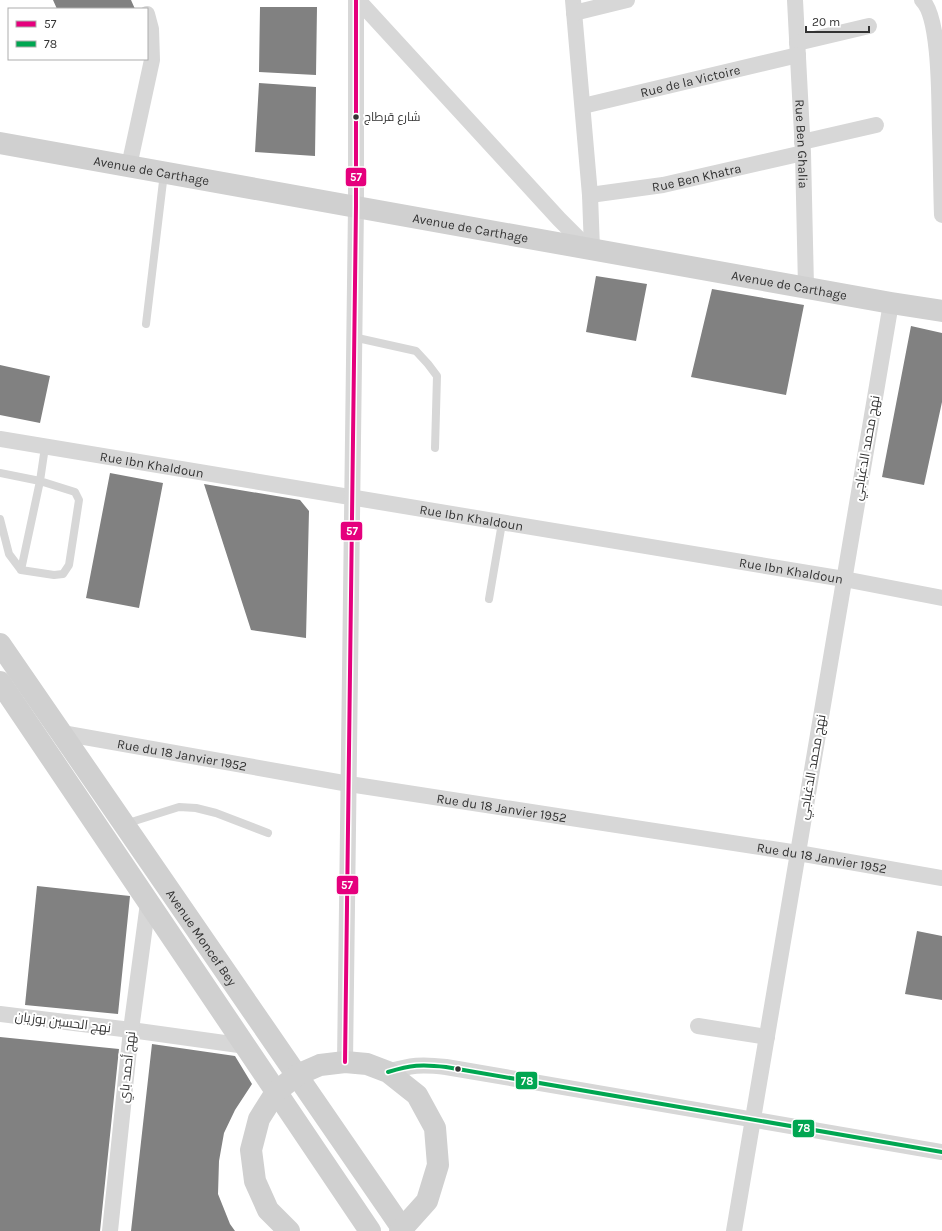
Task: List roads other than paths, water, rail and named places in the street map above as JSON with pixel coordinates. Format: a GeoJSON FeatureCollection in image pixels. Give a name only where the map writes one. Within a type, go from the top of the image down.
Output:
{"type":"FeatureCollection","features":[{"type":"Feature","properties":{"kind":"main road","name":"Avenue de Carthage"},"geometry":{"type":"LineString","coordinates":[[0,143],[942,311]]}},
{"type":"Feature","properties":{"kind":"main road","name":"Avenue Moncef Bey"},"geometry":{"type":"LineString","coordinates":[[0,644],[125,824],[402,1230]]}},
{"type":"Feature","properties":{"kind":"main road","name":"Avenue Moncef Bey"},"geometry":{"type":"LineString","coordinates":[[0,682],[7,702],[148,903],[370,1231]]}},
{"type":"Feature","properties":{"kind":"main road"},"geometry":{"type":"LineString","coordinates":[[289,1231],[268,1210],[254,1181],[251,1150],[259,1119],[276,1092],[297,1075],[320,1065],[345,1062],[367,1064],[388,1072],[417,1095],[435,1128],[438,1165],[427,1201],[402,1230]]}},
{"type":"Feature","properties":{"kind":"street"},"geometry":{"type":"LineString","coordinates":[[345,1062],[351,498],[356,206],[357,0]]}},
{"type":"Feature","properties":{"kind":"street"},"geometry":{"type":"LineString","coordinates":[[357,0],[559,219],[590,248]]}},
{"type":"Feature","properties":{"kind":"street"},"geometry":{"type":"LineString","coordinates":[[590,248],[590,195],[574,6],[627,0]]}},
{"type":"Feature","properties":{"kind":"street","name":"Rue Ben Ghalia"},"geometry":{"type":"LineString","coordinates":[[795,0],[802,148],[806,287]]}},
{"type":"Feature","properties":{"kind":"street"},"geometry":{"type":"LineString","coordinates":[[922,0],[926,4],[930,14],[938,62],[942,215]]}},
{"type":"Feature","properties":{"kind":"street"},"geometry":{"type":"LineString","coordinates":[[129,166],[152,60],[151,29],[148,18]]}},
{"type":"Feature","properties":{"kind":"street","name":"Rue de la Victoire"},"geometry":{"type":"LineString","coordinates":[[583,106],[798,49],[869,26]]}},
{"type":"Feature","properties":{"kind":"street","name":"Rue Ben Khatra"},"geometry":{"type":"LineString","coordinates":[[590,195],[663,185],[802,148],[876,125]]}},
{"type":"Feature","properties":{"kind":"street","name":"نهج محمد الدغباجي"},"geometry":{"type":"LineString","coordinates":[[734,1231],[891,303]]}},
{"type":"Feature","properties":{"kind":"street","name":"Rue Ibn Khaldoun"},"geometry":{"type":"LineString","coordinates":[[0,440],[844,579],[942,598]]}},
{"type":"Feature","properties":{"kind":"street","name":"Rue du 18 Janvier 1952"},"geometry":{"type":"LineString","coordinates":[[62,733],[349,784],[798,853],[942,878]]}},
{"type":"Feature","properties":{"kind":"street","name":"نهج أحمد باي"},"geometry":{"type":"LineString","coordinates":[[110,1231],[131,1030],[148,903]]}},
{"type":"Feature","properties":{"kind":"street","name":"نهج الحسين بوزيان"},"geometry":{"type":"LineString","coordinates":[[0,1014],[246,1046]]}},
{"type":"Feature","properties":{"kind":"street"},"geometry":{"type":"LineString","coordinates":[[698,1026],[767,1037]]}},
{"type":"Feature","properties":{"kind":"street"},"geometry":{"type":"LineString","coordinates":[[388,1072],[407,1066],[425,1065],[446,1067],[942,1152]]}},
{"type":"Feature","properties":{"kind":"lane"},"geometry":{"type":"LineString","coordinates":[[146,324],[164,172]]}},
{"type":"Feature","properties":{"kind":"lane"},"geometry":{"type":"LineString","coordinates":[[354,337],[416,351],[437,376],[435,448]]}},
{"type":"Feature","properties":{"kind":"lane"},"geometry":{"type":"LineString","coordinates":[[20,570],[40,481],[45,447]]}},
{"type":"Feature","properties":{"kind":"lane"},"geometry":{"type":"LineString","coordinates":[[0,473],[40,481],[75,492],[79,500],[69,565],[63,574],[54,575],[20,570],[9,554],[0,519]]}},
{"type":"Feature","properties":{"kind":"lane"},"geometry":{"type":"LineString","coordinates":[[489,599],[502,523]]}},
{"type":"Feature","properties":{"kind":"lane"},"geometry":{"type":"LineString","coordinates":[[125,824],[179,807],[184,807],[196,808],[216,813],[268,832]]}},
{"type":"Feature","properties":{"kind":"place","name":"شارع قرطاج"},"geometry":{"type":"Point","coordinates":[356,117]}}]}
